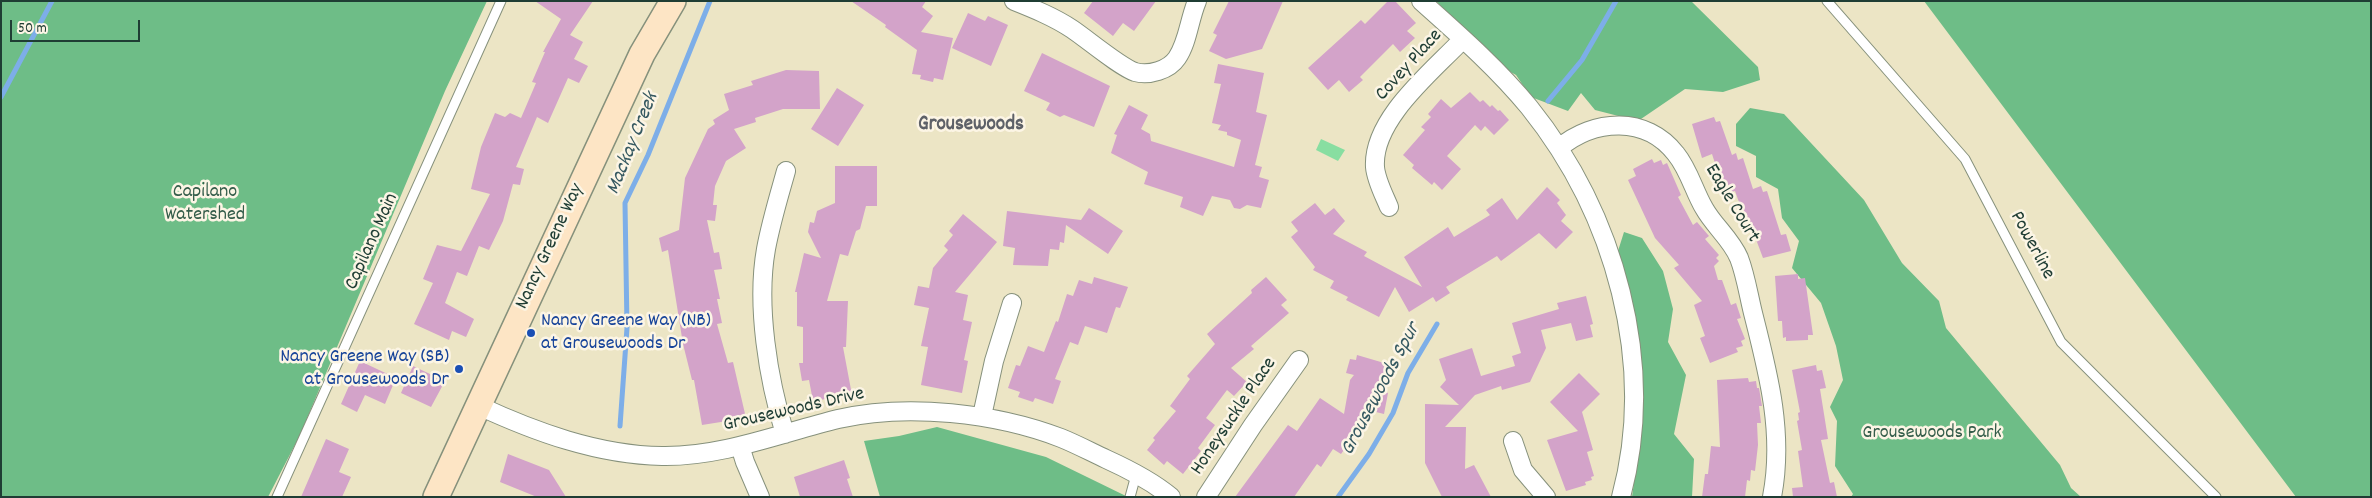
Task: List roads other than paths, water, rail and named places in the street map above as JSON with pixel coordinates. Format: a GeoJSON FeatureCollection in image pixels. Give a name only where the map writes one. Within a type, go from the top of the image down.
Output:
{"type":"FeatureCollection","features":[{"type":"Feature","properties":{"kind":"street","name":"Nancy Greene Way"},"geometry":{"type":"LineString","coordinates":[[436,497],[477,405],[642,54],[673,1]]}},
{"type":"Feature","properties":{"kind":"street"},"geometry":{"type":"LineString","coordinates":[[1014,1],[1071,28],[1135,72],[1155,72],[1168,67],[1176,60],[1184,43],[1197,1]]}},
{"type":"Feature","properties":{"kind":"street"},"geometry":{"type":"LineString","coordinates":[[1421,1],[1463,39],[1528,106],[1559,148],[1607,244],[1625,313],[1632,366],[1634,428],[1630,464],[1621,497]]}},
{"type":"Feature","properties":{"kind":"street","name":"Covey Place"},"geometry":{"type":"LineString","coordinates":[[1389,207],[1375,167],[1376,152],[1382,132],[1404,100],[1463,39]]}},
{"type":"Feature","properties":{"kind":"street","name":"Eagle Court"},"geometry":{"type":"LineString","coordinates":[[1559,148],[1570,139],[1589,130],[1607,125],[1627,125],[1648,131],[1664,140],[1677,155],[1705,211],[1729,241],[1739,258],[1745,278],[1768,370],[1776,418],[1777,450],[1772,497]]}},
{"type":"Feature","properties":{"kind":"street"},"geometry":{"type":"LineString","coordinates":[[785,434],[774,388],[762,307],[766,249],[786,170]]}},
{"type":"Feature","properties":{"kind":"street"},"geometry":{"type":"LineString","coordinates":[[982,416],[994,361],[1012,303]]}},
{"type":"Feature","properties":{"kind":"street","name":"Honeysuckle Place"},"geometry":{"type":"LineString","coordinates":[[1206,497],[1253,425],[1299,360]]}},
{"type":"Feature","properties":{"kind":"street","name":"Grousewoods Drive"},"geometry":{"type":"LineString","coordinates":[[477,405],[550,435],[589,447],[662,456],[740,446],[840,419],[889,412],[982,416],[1061,438],[1136,475],[1171,497]]}},
{"type":"Feature","properties":{"kind":"street"},"geometry":{"type":"LineString","coordinates":[[1513,441],[1523,470],[1546,497]]}},
{"type":"Feature","properties":{"kind":"street"},"geometry":{"type":"LineString","coordinates":[[740,446],[760,497]]}},
{"type":"Feature","properties":{"kind":"lane","name":"Capilano Main"},"geometry":{"type":"LineString","coordinates":[[277,497],[502,1]]}},
{"type":"Feature","properties":{"kind":"lane","name":"Powerline"},"geometry":{"type":"LineString","coordinates":[[1826,1],[1966,159],[2061,342],[2216,497]]}},
{"type":"Feature","properties":{"kind":"lane"},"geometry":{"type":"LineString","coordinates":[[1130,497],[1136,475]]}},
{"type":"Feature","properties":{"kind":"waterway"},"geometry":{"type":"LineString","coordinates":[[1,97],[52,1]]}},
{"type":"Feature","properties":{"kind":"waterway","name":"Mackay Creek"},"geometry":{"type":"LineString","coordinates":[[620,426],[627,328],[625,203],[648,155],[710,1]]}},
{"type":"Feature","properties":{"kind":"waterway","name":"Grousewoods Spur"},"geometry":{"type":"LineString","coordinates":[[1548,101],[1582,60],[1616,1]]}},
{"type":"Feature","properties":{"kind":"waterway","name":"Grousewoods Spur"},"geometry":{"type":"LineString","coordinates":[[1338,497],[1369,454],[1393,413],[1408,373],[1437,324]]}},
{"type":"Feature","properties":{"kind":"place","name":"Nancy Greene Way (NB) at Grousewoods Dr"},"geometry":{"type":"Point","coordinates":[531,333]}},
{"type":"Feature","properties":{"kind":"place","name":"Nancy Greene Way (SB) at Grousewoods Dr"},"geometry":{"type":"Point","coordinates":[459,369]}},
{"type":"Feature","properties":{"kind":"district","name":"Grousewoods"},"geometry":{"type":"Point","coordinates":[971,126]}},
{"type":"Feature","properties":{"kind":"park label","name":"Capilano Watershed"},"geometry":{"type":"Point","coordinates":[205,204]}},
{"type":"Feature","properties":{"kind":"park label","name":"Grousewoods Park"},"geometry":{"type":"Point","coordinates":[1932,434]}}]}
